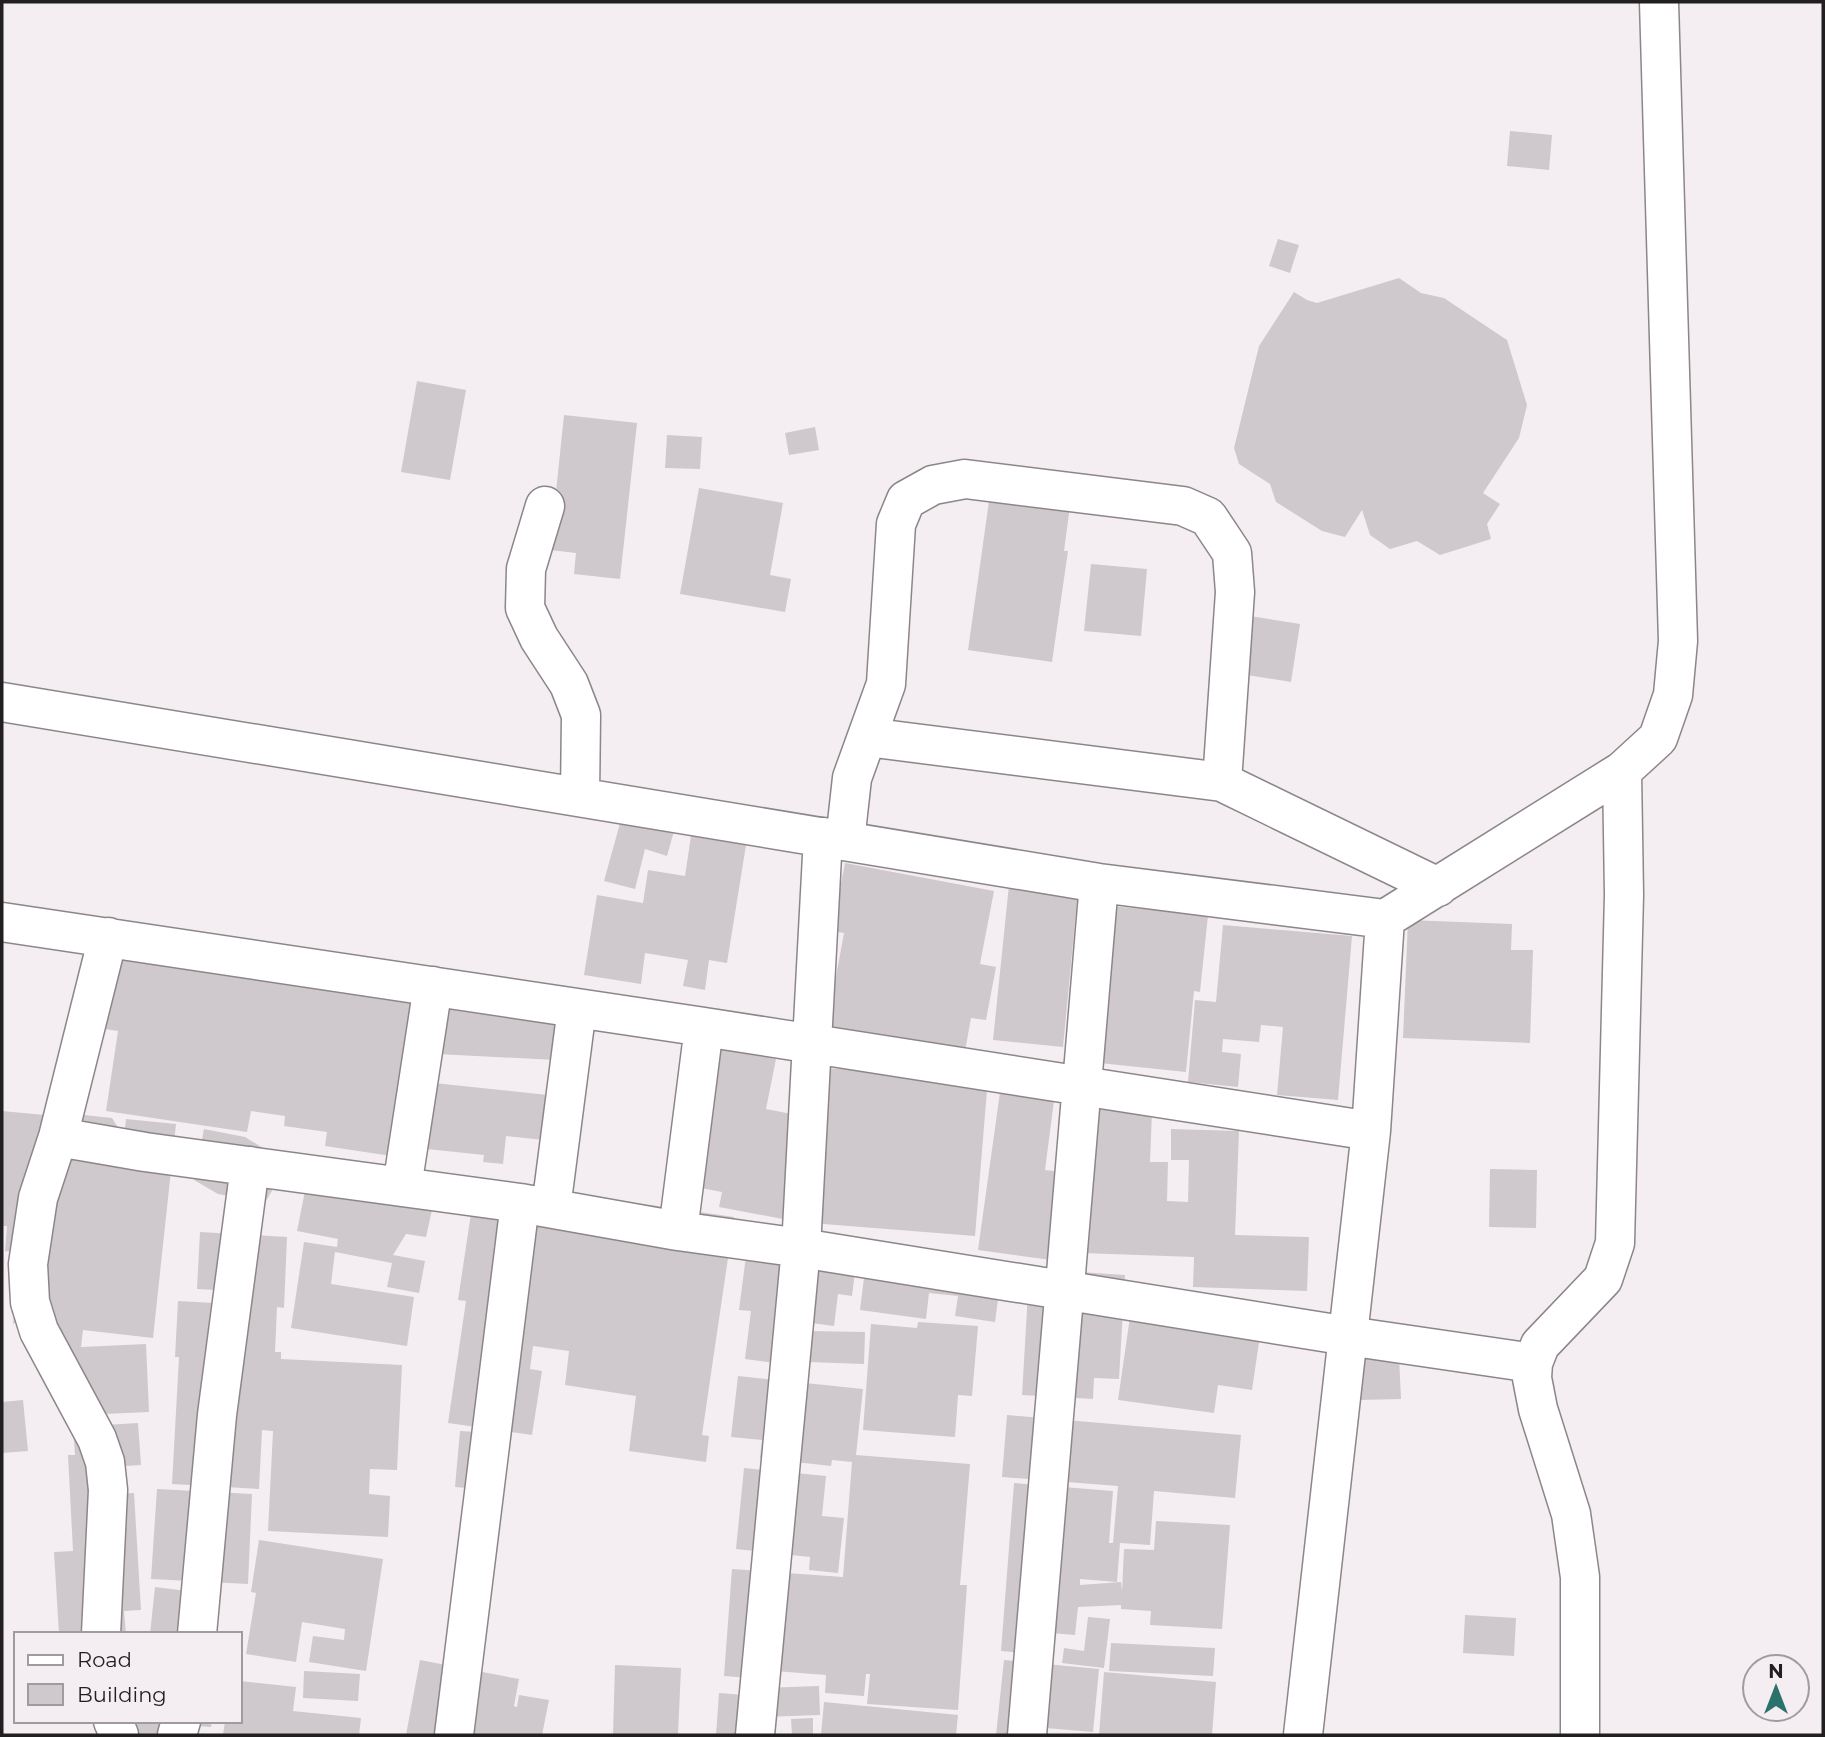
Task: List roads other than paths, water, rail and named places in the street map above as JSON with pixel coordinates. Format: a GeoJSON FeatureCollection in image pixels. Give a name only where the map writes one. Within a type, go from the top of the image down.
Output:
{"type":"FeatureCollection","features":[{"type":"Feature","properties":{"kind":"street"},"geometry":{"type":"LineString","coordinates":[[2,702],[1099,883],[1385,919],[1622,771],[1658,738],[1673,695],[1678,641],[1659,2]]}},
{"type":"Feature","properties":{"kind":"street"},"geometry":{"type":"LineString","coordinates":[[755,1735],[801,1248],[811,1044],[834,839],[852,778],[886,684],[896,524],[906,500],[933,485],[965,479],[1183,506],[1208,517],[1232,553],[1235,592],[1222,782]]}},
{"type":"Feature","properties":{"kind":"street"},"geometry":{"type":"LineString","coordinates":[[545,506],[526,569],[525,608],[539,638],[569,684],[581,715],[580,797]]}},
{"type":"Feature","properties":{"kind":"street"},"geometry":{"type":"LineString","coordinates":[[867,737],[1222,782],[1438,887]]}},
{"type":"Feature","properties":{"kind":"street"},"geometry":{"type":"LineString","coordinates":[[1580,1735],[1580,1577],[1571,1514],[1538,1409],[1532,1378],[1533,1363],[1541,1345],[1603,1279],[1615,1243],[1624,895],[1622,771]]}},
{"type":"Feature","properties":{"kind":"street"},"geometry":{"type":"LineString","coordinates":[[1027,1735],[1099,883]]}},
{"type":"Feature","properties":{"kind":"street"},"geometry":{"type":"LineString","coordinates":[[1303,1735],[1371,1131],[1385,919]]}},
{"type":"Feature","properties":{"kind":"street"},"geometry":{"type":"LineString","coordinates":[[2,922],[704,1027],[1371,1131]]}},
{"type":"Feature","properties":{"kind":"street"},"geometry":{"type":"LineString","coordinates":[[101,1632],[107,1490],[105,1462],[97,1439],[39,1331],[30,1302],[28,1264],[38,1198],[58,1137],[108,937]]}},
{"type":"Feature","properties":{"kind":"street"},"geometry":{"type":"LineString","coordinates":[[402,1187],[433,986]]}},
{"type":"Feature","properties":{"kind":"street"},"geometry":{"type":"LineString","coordinates":[[454,1735],[536,1205],[577,1008]]}},
{"type":"Feature","properties":{"kind":"street"},"geometry":{"type":"LineString","coordinates":[[678,1231],[704,1027]]}},
{"type":"Feature","properties":{"kind":"street"},"geometry":{"type":"LineString","coordinates":[[58,1137],[536,1205],[678,1231],[1533,1363]]}},
{"type":"Feature","properties":{"kind":"street"},"geometry":{"type":"LineString","coordinates":[[197,1632],[217,1415],[250,1166]]}}]}
